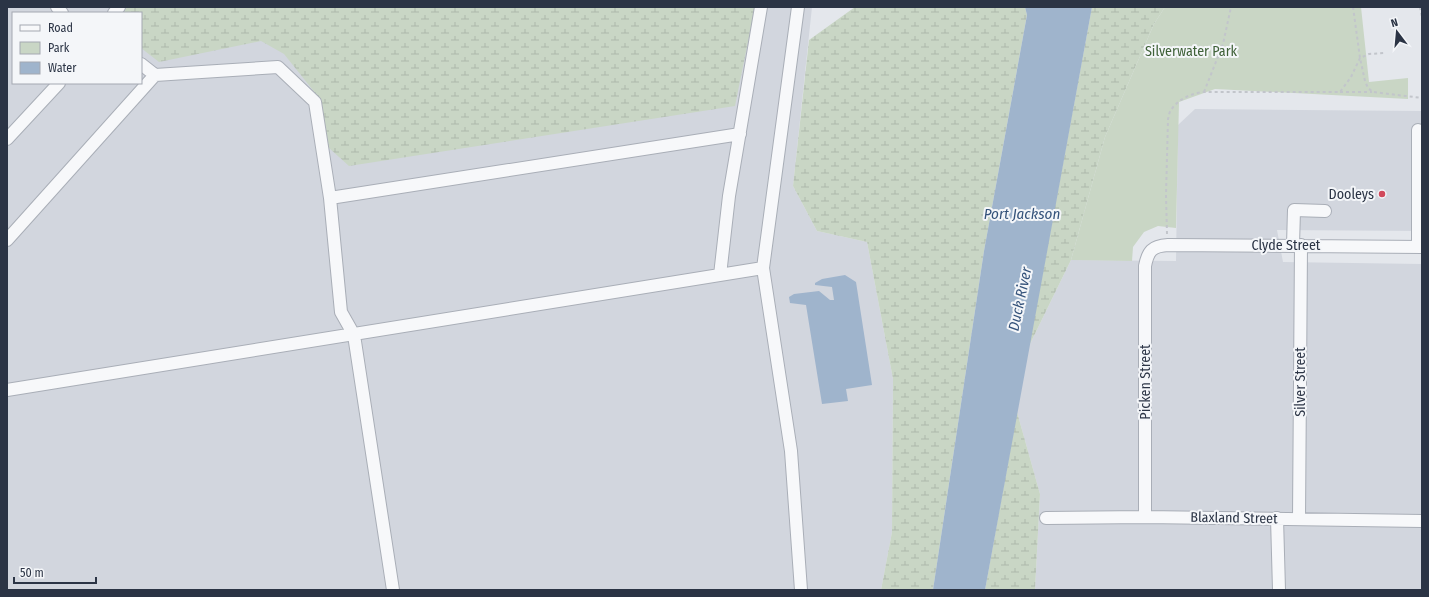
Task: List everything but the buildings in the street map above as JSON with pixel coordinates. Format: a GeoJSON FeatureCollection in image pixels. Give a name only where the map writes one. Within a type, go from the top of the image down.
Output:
{"type":"FeatureCollection","features":[{"type":"Feature","properties":{"kind":"street"},"geometry":{"type":"LineString","coordinates":[[720,275],[729,196],[760,7]]}},
{"type":"Feature","properties":{"kind":"street"},"geometry":{"type":"LineString","coordinates":[[798,7],[763,268],[791,451],[801,590]]}},
{"type":"Feature","properties":{"kind":"street"},"geometry":{"type":"LineString","coordinates":[[142,65],[155,75],[278,67],[315,102],[330,198],[341,312],[354,335],[393,590]]}},
{"type":"Feature","properties":{"kind":"street"},"geometry":{"type":"LineString","coordinates":[[7,240],[155,75]]}},
{"type":"Feature","properties":{"kind":"street"},"geometry":{"type":"LineString","coordinates":[[7,139],[58,84]]}},
{"type":"Feature","properties":{"kind":"street"},"geometry":{"type":"LineString","coordinates":[[1418,130],[1420,247]]}},
{"type":"Feature","properties":{"kind":"street"},"geometry":{"type":"LineString","coordinates":[[330,198],[740,134]]}},
{"type":"Feature","properties":{"kind":"street","name":"Silver Street"},"geometry":{"type":"LineString","coordinates":[[1298,519],[1297,245],[1294,210],[1325,211]]}},
{"type":"Feature","properties":{"kind":"street","name":"Clyde Street"},"geometry":{"type":"LineString","coordinates":[[1152,250],[1158,246],[1168,245],[1420,247]]}},
{"type":"Feature","properties":{"kind":"street","name":"Picken Street"},"geometry":{"type":"LineString","coordinates":[[1145,517],[1145,266],[1147,255],[1152,250]]}},
{"type":"Feature","properties":{"kind":"street"},"geometry":{"type":"LineString","coordinates":[[7,390],[763,268]]}},
{"type":"Feature","properties":{"kind":"street","name":"Blaxland Street"},"geometry":{"type":"LineString","coordinates":[[1046,518],[1277,518],[1422,521]]}},
{"type":"Feature","properties":{"kind":"street"},"geometry":{"type":"LineString","coordinates":[[1277,518],[1280,590]]}},
{"type":"Feature","properties":{"kind":"path"},"geometry":{"type":"LineString","coordinates":[[1204,92],[1223,44],[1231,7]]}},
{"type":"Feature","properties":{"kind":"path"},"geometry":{"type":"LineString","coordinates":[[1353,7],[1360,58],[1365,81],[1368,88],[1373,92]]}},
{"type":"Feature","properties":{"kind":"path"},"geometry":{"type":"LineString","coordinates":[[1420,7],[1422,17]]}},
{"type":"Feature","properties":{"kind":"path"},"geometry":{"type":"LineString","coordinates":[[1340,92],[1351,77],[1360,58],[1369,54],[1384,53]]}},
{"type":"Feature","properties":{"kind":"path"},"geometry":{"type":"LineString","coordinates":[[1168,245],[1166,196],[1168,119],[1171,110],[1183,99],[1195,92],[1373,92],[1422,98]]}},
{"type":"Feature","properties":{"kind":"shaded area"},"geometry":{"type":"Polygon","coordinates":[[[7,7],[812,7],[793,186],[817,231],[867,242],[893,379],[892,532],[881,590],[7,590],[7,7]]]}},
{"type":"Feature","properties":{"kind":"shaded area"},"geometry":{"type":"Polygon","coordinates":[[[1195,109],[1422,111],[1422,231],[1277,230],[1283,262],[1422,264],[1422,590],[1035,590],[1040,494],[1017,412],[1029,346],[1071,260],[1176,261],[1178,125],[1195,109]]]}},
{"type":"Feature","properties":{"kind":"green space"},"geometry":{"type":"Polygon","coordinates":[[[127,7],[755,7],[735,106],[349,166],[329,148],[320,99],[284,54],[261,41],[159,62],[142,49],[142,12],[124,12],[127,7]]]}},
{"type":"Feature","properties":{"kind":"green space"},"geometry":{"type":"Polygon","coordinates":[[[855,7],[1025,7],[1027,15],[984,251],[933,590],[881,590],[892,532],[893,379],[867,242],[817,231],[793,186],[809,40],[855,7]]]}},
{"type":"Feature","properties":{"kind":"green space"},"geometry":{"type":"Polygon","coordinates":[[[1092,7],[1165,7],[1154,24],[1105,137],[1071,260],[1029,346],[1092,7]]]}},
{"type":"Feature","properties":{"kind":"green space","name":"Silverwater Park"},"geometry":{"type":"Polygon","coordinates":[[[1165,7],[1361,7],[1369,82],[1408,78],[1408,99],[1215,89],[1179,102],[1176,228],[1158,226],[1144,232],[1133,247],[1132,261],[1071,260],[1105,137],[1154,24],[1165,7]]]}},
{"type":"Feature","properties":{"kind":"green space"},"geometry":{"type":"Polygon","coordinates":[[[1017,412],[1040,494],[1035,590],[985,590],[1017,412]]]}},
{"type":"Feature","properties":{"kind":"water","name":"Port Jackson"},"geometry":{"type":"Polygon","coordinates":[[[1025,7],[1092,7],[985,590],[933,590],[984,251],[1027,15],[1025,7]]]}},
{"type":"Feature","properties":{"kind":"water"},"geometry":{"type":"Polygon","coordinates":[[[845,275],[856,282],[872,385],[846,389],[848,401],[822,404],[806,305],[790,303],[789,297],[794,294],[819,291],[830,300],[834,300],[832,287],[815,285],[815,283],[822,279],[845,275]]]}},
{"type":"Feature","properties":{"kind":"place","name":"Dooleys"},"geometry":{"type":"Point","coordinates":[1382,194]}},
{"type":"Feature","properties":{"kind":"water label","name":"Duck River"},"geometry":{"type":"Point","coordinates":[1020,299]}}]}
